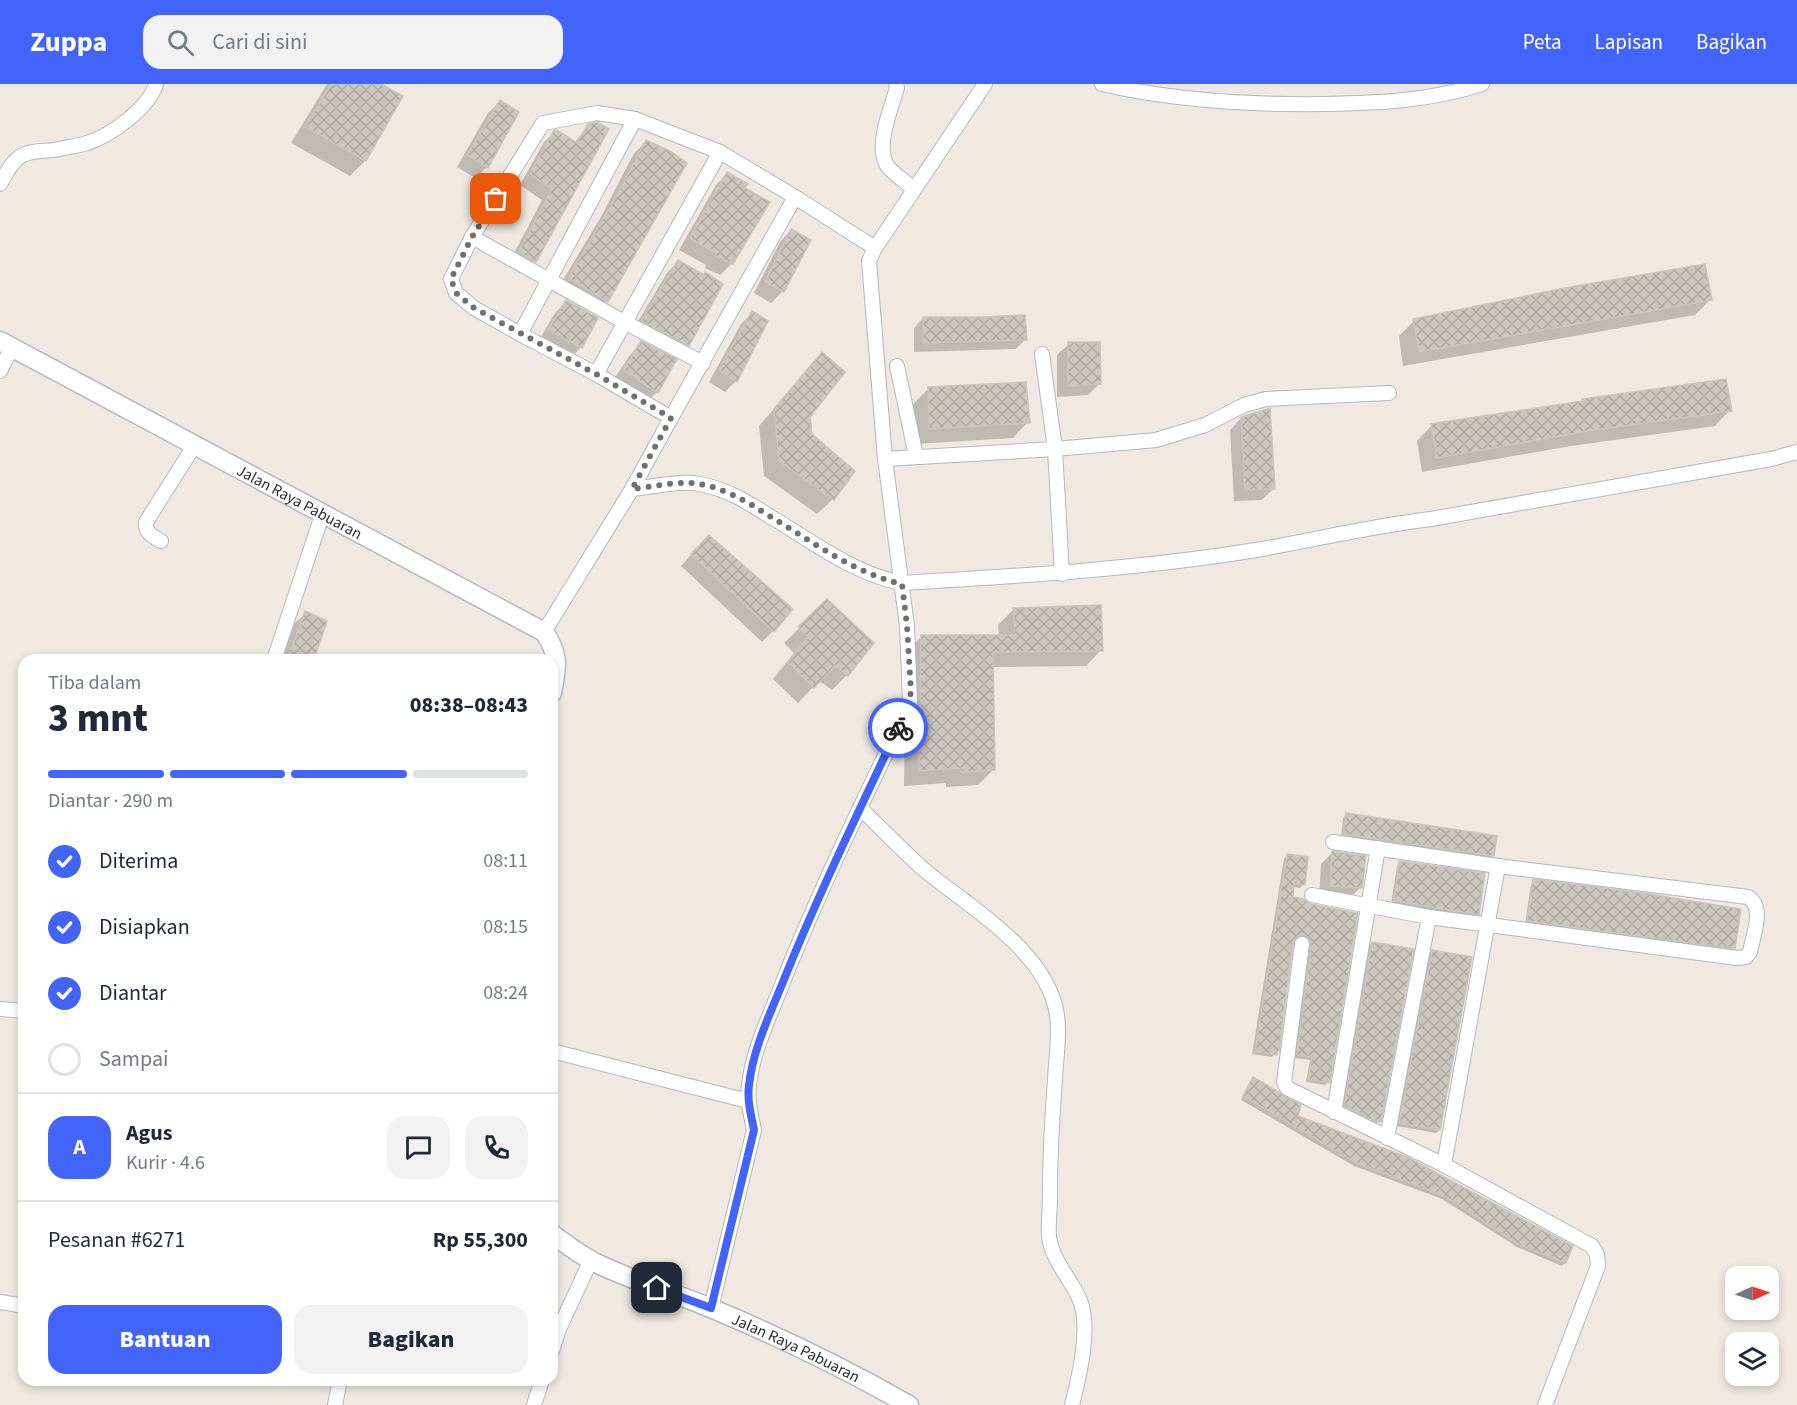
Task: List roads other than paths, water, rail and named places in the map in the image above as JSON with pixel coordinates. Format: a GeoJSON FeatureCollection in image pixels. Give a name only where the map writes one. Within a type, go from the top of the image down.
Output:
{"type":"FeatureCollection","features":[{"type":"Feature","properties":{"kind":"street"},"geometry":{"type":"LineString","coordinates":[[0,184],[20,155],[88,143],[111,132],[148,99],[156,84]]}},
{"type":"Feature","properties":{"kind":"street"},"geometry":{"type":"LineString","coordinates":[[896,84],[882,151],[888,166],[913,189]]}},
{"type":"Feature","properties":{"kind":"street"},"geometry":{"type":"LineString","coordinates":[[711,1308],[754,1130],[748,1101],[751,1070],[811,913],[910,700],[907,626],[885,459],[869,261],[913,189],[985,84]]}},
{"type":"Feature","properties":{"kind":"street"},"geometry":{"type":"LineString","coordinates":[[1102,84],[1131,91],[1206,102],[1269,105],[1404,102],[1453,94],[1482,84]]}},
{"type":"Feature","properties":{"kind":"street"},"geometry":{"type":"LineString","coordinates":[[671,418],[596,374],[474,308],[456,293],[451,279],[472,237],[543,123],[597,113],[635,119],[720,152],[875,248]]}},
{"type":"Feature","properties":{"kind":"street"},"geometry":{"type":"LineString","coordinates":[[520,334],[635,119]]}},
{"type":"Feature","properties":{"kind":"street"},"geometry":{"type":"LineString","coordinates":[[596,374],[720,152]]}},
{"type":"Feature","properties":{"kind":"street"},"geometry":{"type":"LineString","coordinates":[[555,654],[544,632],[632,489],[795,197]]}},
{"type":"Feature","properties":{"kind":"street"},"geometry":{"type":"LineString","coordinates":[[472,237],[703,363]]}},
{"type":"Feature","properties":{"kind":"street"},"geometry":{"type":"LineString","coordinates":[[0,371],[6,344]]}},
{"type":"Feature","properties":{"kind":"street","name":"Jalan Raya Pabuaran"},"geometry":{"type":"LineString","coordinates":[[6,344],[544,632]]}},
{"type":"Feature","properties":{"kind":"street"},"geometry":{"type":"LineString","coordinates":[[1042,354],[1055,449],[1062,574]]}},
{"type":"Feature","properties":{"kind":"street"},"geometry":{"type":"LineString","coordinates":[[897,366],[916,456]]}},
{"type":"Feature","properties":{"kind":"street"},"geometry":{"type":"LineString","coordinates":[[885,459],[1055,449],[1156,440],[1205,425],[1244,405],[1266,399],[1389,393]]}},
{"type":"Feature","properties":{"kind":"street"},"geometry":{"type":"LineString","coordinates":[[161,541],[150,535],[146,522],[194,446]]}},
{"type":"Feature","properties":{"kind":"street"},"geometry":{"type":"LineString","coordinates":[[632,489],[698,484],[721,489],[861,570],[881,579],[902,584],[1062,574],[1256,550],[1375,526],[1431,519],[1797,453]]}},
{"type":"Feature","properties":{"kind":"street"},"geometry":{"type":"LineString","coordinates":[[276,654],[322,515]]}},
{"type":"Feature","properties":{"kind":"street"},"geometry":{"type":"LineString","coordinates":[[860,808],[923,868],[1002,931],[1033,964],[1051,995],[1057,1015],[1057,1041],[1050,1153],[1049,1235],[1053,1252],[1081,1302],[1084,1325],[1080,1368],[1072,1405]]}},
{"type":"Feature","properties":{"kind":"street"},"geometry":{"type":"LineString","coordinates":[[1312,895],[1429,917],[1737,958],[1746,957],[1750,952],[1758,909],[1754,901],[1748,897],[1498,866],[1332,842]]}},
{"type":"Feature","properties":{"kind":"street"},"geometry":{"type":"LineString","coordinates":[[1334,1112],[1378,848]]}},
{"type":"Feature","properties":{"kind":"street"},"geometry":{"type":"LineString","coordinates":[[1444,1165],[1498,866]]}},
{"type":"Feature","properties":{"kind":"street"},"geometry":{"type":"LineString","coordinates":[[1387,1138],[1429,917]]}},
{"type":"Feature","properties":{"kind":"street"},"geometry":{"type":"LineString","coordinates":[[1302,944],[1284,1082],[1287,1088],[1444,1165],[1592,1246],[1598,1255],[1598,1266],[1545,1405]]}},
{"type":"Feature","properties":{"kind":"street"},"geometry":{"type":"LineString","coordinates":[[0,1009],[18,1010]]}},
{"type":"Feature","properties":{"kind":"street"},"geometry":{"type":"LineString","coordinates":[[558,1053],[748,1101]]}},
{"type":"Feature","properties":{"kind":"street","name":"Jalan Raya Pabuaran"},"geometry":{"type":"LineString","coordinates":[[558,1238],[591,1260],[621,1275],[711,1308],[802,1348],[866,1380],[909,1405]]}},
{"type":"Feature","properties":{"kind":"street"},"geometry":{"type":"LineString","coordinates":[[558,1334],[591,1260]]}},
{"type":"Feature","properties":{"kind":"street"},"geometry":{"type":"LineString","coordinates":[[0,1302],[18,1305]]}},
{"type":"Feature","properties":{"kind":"street"},"geometry":{"type":"LineString","coordinates":[[335,1405],[339,1386]]}},
{"type":"Feature","properties":{"kind":"street"},"geometry":{"type":"LineString","coordinates":[[534,1405],[540,1386]]}}]}
